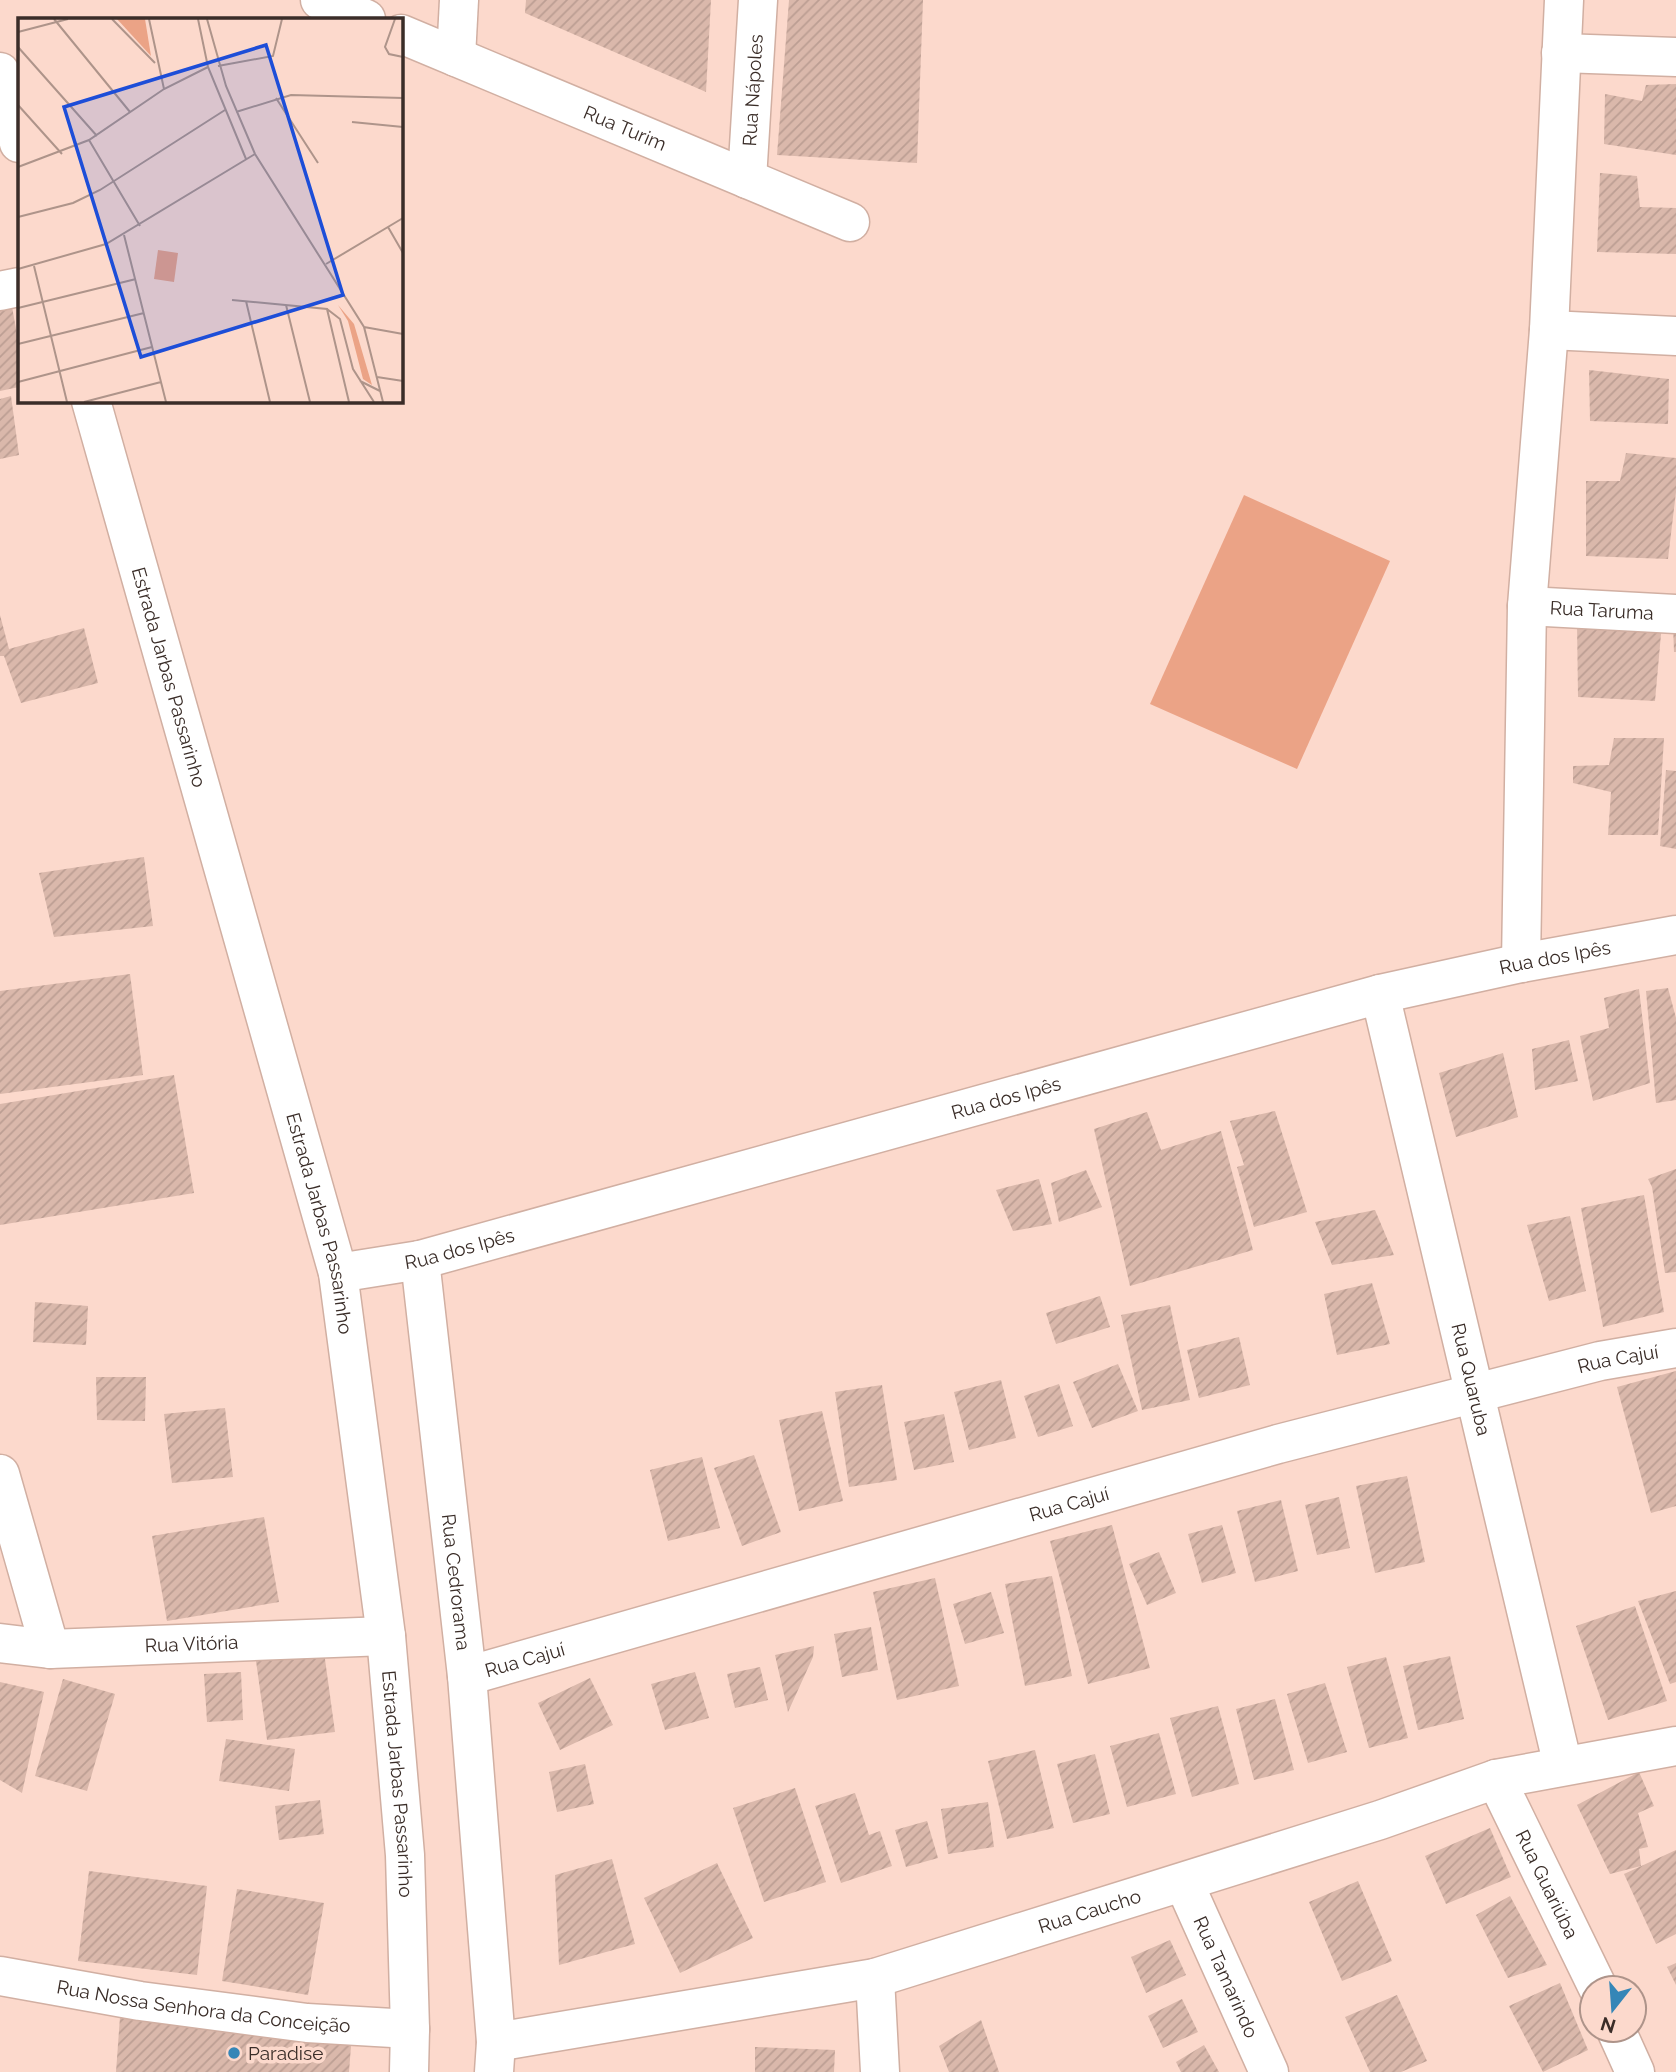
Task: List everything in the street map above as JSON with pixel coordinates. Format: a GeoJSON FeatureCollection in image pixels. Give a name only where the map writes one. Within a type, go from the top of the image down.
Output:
{"type":"FeatureCollection","features":[{"type":"Feature","properties":{"kind":"street"},"geometry":{"type":"LineString","coordinates":[[320,0],[364,18]]}},
{"type":"Feature","properties":{"kind":"street"},"geometry":{"type":"LineString","coordinates":[[456,57],[459,0]]}},
{"type":"Feature","properties":{"kind":"street","name":"Rua Nápoles"},"geometry":{"type":"LineString","coordinates":[[747,179],[758,0]]}},
{"type":"Feature","properties":{"kind":"street"},"geometry":{"type":"LineString","coordinates":[[1521,963],[1527,606],[1549,330],[1564,0]]}},
{"type":"Feature","properties":{"kind":"street","name":"Rua Turim"},"geometry":{"type":"LineString","coordinates":[[402,34],[850,222]]}},
{"type":"Feature","properties":{"kind":"street"},"geometry":{"type":"LineString","coordinates":[[1561,53],[1676,57]]}},
{"type":"Feature","properties":{"kind":"street"},"geometry":{"type":"LineString","coordinates":[[0,72],[18,139]]}},
{"type":"Feature","properties":{"kind":"street"},"geometry":{"type":"LineString","coordinates":[[0,291],[18,287]]}},
{"type":"Feature","properties":{"kind":"street"},"geometry":{"type":"LineString","coordinates":[[1549,330],[1676,336]]}},
{"type":"Feature","properties":{"kind":"street","name":"Estrada Jarbas Passarinho"},"geometry":{"type":"LineString","coordinates":[[91,402],[338,1273],[386,1636],[405,1855],[409,2072]]}},
{"type":"Feature","properties":{"kind":"street","name":"Rua Taruma"},"geometry":{"type":"LineString","coordinates":[[1527,606],[1676,614]]}},
{"type":"Feature","properties":{"kind":"street","name":"Rua dos Ipês"},"geometry":{"type":"LineString","coordinates":[[338,1273],[420,1260],[1380,993],[1521,963],[1676,935]]}},
{"type":"Feature","properties":{"kind":"street","name":"Rua Quaruba"},"geometry":{"type":"LineString","coordinates":[[1380,993],[1563,1766]]}},
{"type":"Feature","properties":{"kind":"street","name":"Rua Cedrorama"},"geometry":{"type":"LineString","coordinates":[[420,1260],[467,1676],[495,2057]]}},
{"type":"Feature","properties":{"kind":"street","name":"Rua Cajuí"},"geometry":{"type":"LineString","coordinates":[[467,1676],[1278,1444],[1600,1361],[1676,1348]]}},
{"type":"Feature","properties":{"kind":"street"},"geometry":{"type":"LineString","coordinates":[[0,1474],[50,1649]]}},
{"type":"Feature","properties":{"kind":"street","name":"Rua Vitória"},"geometry":{"type":"LineString","coordinates":[[0,1643],[50,1649],[386,1636]]}},
{"type":"Feature","properties":{"kind":"street","name":"Rua Caucho"},"geometry":{"type":"LineString","coordinates":[[495,2057],[875,1978],[1184,1883],[1380,1820],[1496,1779],[1676,1746]]}},
{"type":"Feature","properties":{"kind":"street","name":"Rua Guariúba"},"geometry":{"type":"LineString","coordinates":[[1496,1779],[1591,1974]]}},
{"type":"Feature","properties":{"kind":"street","name":"Rua Tamarindo"},"geometry":{"type":"LineString","coordinates":[[1184,1883],[1269,2072]]}},
{"type":"Feature","properties":{"kind":"street","name":"Rua Nossa Senhora da Conceição"},"geometry":{"type":"LineString","coordinates":[[0,1976],[140,2001],[307,2023],[410,2029]]}},
{"type":"Feature","properties":{"kind":"street"},"geometry":{"type":"LineString","coordinates":[[875,1978],[880,2072]]}},
{"type":"Feature","properties":{"kind":"street"},"geometry":{"type":"LineString","coordinates":[[1622,2044],[1635,2072]]}},
{"type":"Feature","properties":{"kind":"shaded area"},"geometry":{"type":"Polygon","coordinates":[[[1244,495],[1390,561],[1297,769],[1150,704],[1244,495]]]}},
{"type":"Feature","properties":{"kind":"building"},"geometry":{"type":"Polygon","coordinates":[[[526,0],[711,0],[706,92],[525,13],[526,0]]]}},
{"type":"Feature","properties":{"kind":"building"},"geometry":{"type":"Polygon","coordinates":[[[789,0],[923,0],[917,163],[777,155],[789,0]]]}},
{"type":"Feature","properties":{"kind":"building"},"geometry":{"type":"Polygon","coordinates":[[[1676,84],[1676,155],[1604,144],[1605,94],[1642,101],[1646,85],[1676,84]]]}},
{"type":"Feature","properties":{"kind":"building"},"geometry":{"type":"Polygon","coordinates":[[[1600,173],[1637,176],[1640,207],[1676,208],[1676,254],[1597,252],[1600,173]]]}},
{"type":"Feature","properties":{"kind":"building"},"geometry":{"type":"Polygon","coordinates":[[[12,307],[18,340],[18,387],[0,391],[0,310],[12,307]]]}},
{"type":"Feature","properties":{"kind":"building"},"geometry":{"type":"Polygon","coordinates":[[[1589,370],[1669,379],[1668,424],[1590,421],[1589,370]]]}},
{"type":"Feature","properties":{"kind":"building"},"geometry":{"type":"Polygon","coordinates":[[[11,396],[19,455],[0,459],[0,399],[11,396]]]}},
{"type":"Feature","properties":{"kind":"building"},"geometry":{"type":"Polygon","coordinates":[[[1626,453],[1676,458],[1676,492],[1668,559],[1586,556],[1586,481],[1620,481],[1626,453]]]}},
{"type":"Feature","properties":{"kind":"building"},"geometry":{"type":"Polygon","coordinates":[[[0,615],[9,649],[84,628],[98,683],[21,703],[4,656],[0,656],[0,615]]]}},
{"type":"Feature","properties":{"kind":"building"},"geometry":{"type":"Polygon","coordinates":[[[1577,622],[1662,623],[1655,701],[1578,697],[1577,622]]]}},
{"type":"Feature","properties":{"kind":"building"},"geometry":{"type":"Polygon","coordinates":[[[1673,624],[1676,624],[1676,652],[1674,652],[1673,624]]]}},
{"type":"Feature","properties":{"kind":"building"},"geometry":{"type":"Polygon","coordinates":[[[1614,738],[1664,738],[1658,835],[1608,835],[1611,792],[1573,783],[1573,766],[1609,765],[1614,738]]]}},
{"type":"Feature","properties":{"kind":"building"},"geometry":{"type":"Polygon","coordinates":[[[1666,770],[1676,771],[1676,849],[1660,846],[1666,770]]]}},
{"type":"Feature","properties":{"kind":"building"},"geometry":{"type":"Polygon","coordinates":[[[144,857],[153,926],[54,937],[39,873],[144,857]]]}},
{"type":"Feature","properties":{"kind":"building"},"geometry":{"type":"Polygon","coordinates":[[[130,974],[143,1075],[0,1094],[0,991],[130,974]]]}},
{"type":"Feature","properties":{"kind":"building"},"geometry":{"type":"Polygon","coordinates":[[[1668,988],[1676,1018],[1676,1100],[1656,1103],[1646,991],[1668,988]]]}},
{"type":"Feature","properties":{"kind":"building"},"geometry":{"type":"Polygon","coordinates":[[[1639,989],[1650,1083],[1593,1101],[1580,1036],[1609,1028],[1604,998],[1639,989]]]}},
{"type":"Feature","properties":{"kind":"building"},"geometry":{"type":"Polygon","coordinates":[[[1569,1040],[1578,1081],[1535,1090],[1532,1049],[1569,1040]]]}},
{"type":"Feature","properties":{"kind":"building"},"geometry":{"type":"Polygon","coordinates":[[[1503,1053],[1518,1117],[1456,1137],[1439,1073],[1503,1053]]]}},
{"type":"Feature","properties":{"kind":"building"},"geometry":{"type":"Polygon","coordinates":[[[174,1075],[194,1193],[0,1225],[0,1104],[174,1075]]]}},
{"type":"Feature","properties":{"kind":"building"},"geometry":{"type":"Polygon","coordinates":[[[1275,1111],[1307,1212],[1254,1227],[1237,1167],[1244,1165],[1230,1121],[1275,1111]]]}},
{"type":"Feature","properties":{"kind":"building"},"geometry":{"type":"Polygon","coordinates":[[[1147,1112],[1161,1150],[1221,1131],[1253,1250],[1130,1286],[1094,1129],[1147,1112]]]}},
{"type":"Feature","properties":{"kind":"building"},"geometry":{"type":"Polygon","coordinates":[[[1676,1169],[1676,1272],[1665,1273],[1652,1187],[1648,1179],[1676,1169]]]}},
{"type":"Feature","properties":{"kind":"building"},"geometry":{"type":"Polygon","coordinates":[[[1086,1170],[1102,1207],[1059,1222],[1051,1183],[1086,1170]]]}},
{"type":"Feature","properties":{"kind":"building"},"geometry":{"type":"Polygon","coordinates":[[[1039,1179],[1052,1224],[1013,1231],[996,1190],[1039,1179]]]}},
{"type":"Feature","properties":{"kind":"building"},"geometry":{"type":"Polygon","coordinates":[[[1644,1195],[1664,1312],[1603,1327],[1581,1208],[1644,1195]]]}},
{"type":"Feature","properties":{"kind":"building"},"geometry":{"type":"Polygon","coordinates":[[[1375,1210],[1394,1255],[1332,1265],[1315,1222],[1375,1210]]]}},
{"type":"Feature","properties":{"kind":"building"},"geometry":{"type":"Polygon","coordinates":[[[1570,1216],[1586,1291],[1549,1301],[1527,1225],[1570,1216]]]}},
{"type":"Feature","properties":{"kind":"building"},"geometry":{"type":"Polygon","coordinates":[[[1372,1283],[1390,1344],[1337,1355],[1324,1294],[1372,1283]]]}},
{"type":"Feature","properties":{"kind":"building"},"geometry":{"type":"Polygon","coordinates":[[[1100,1296],[1110,1327],[1056,1344],[1046,1313],[1100,1296]]]}},
{"type":"Feature","properties":{"kind":"building"},"geometry":{"type":"Polygon","coordinates":[[[35,1302],[88,1306],[86,1345],[33,1342],[35,1302]]]}},
{"type":"Feature","properties":{"kind":"building"},"geometry":{"type":"Polygon","coordinates":[[[1170,1305],[1190,1400],[1142,1410],[1121,1315],[1170,1305]]]}},
{"type":"Feature","properties":{"kind":"building"},"geometry":{"type":"Polygon","coordinates":[[[1239,1337],[1250,1385],[1199,1398],[1187,1350],[1239,1337]]]}},
{"type":"Feature","properties":{"kind":"building"},"geometry":{"type":"Polygon","coordinates":[[[1118,1364],[1138,1411],[1092,1428],[1073,1382],[1118,1364]]]}},
{"type":"Feature","properties":{"kind":"building"},"geometry":{"type":"Polygon","coordinates":[[[1676,1371],[1676,1506],[1651,1513],[1617,1387],[1676,1371]]]}},
{"type":"Feature","properties":{"kind":"building"},"geometry":{"type":"Polygon","coordinates":[[[96,1377],[146,1377],[145,1421],[97,1420],[96,1377]]]}},
{"type":"Feature","properties":{"kind":"building"},"geometry":{"type":"Polygon","coordinates":[[[1001,1380],[1016,1438],[969,1450],[954,1392],[1001,1380]]]}},
{"type":"Feature","properties":{"kind":"building"},"geometry":{"type":"Polygon","coordinates":[[[1059,1384],[1073,1426],[1038,1437],[1024,1396],[1059,1384]]]}},
{"type":"Feature","properties":{"kind":"building"},"geometry":{"type":"Polygon","coordinates":[[[882,1385],[897,1480],[849,1487],[835,1392],[882,1385]]]}},
{"type":"Feature","properties":{"kind":"building"},"geometry":{"type":"Polygon","coordinates":[[[225,1408],[233,1477],[172,1483],[164,1414],[225,1408]]]}},
{"type":"Feature","properties":{"kind":"building"},"geometry":{"type":"Polygon","coordinates":[[[822,1411],[843,1501],[799,1511],[779,1420],[822,1411]]]}},
{"type":"Feature","properties":{"kind":"building"},"geometry":{"type":"Polygon","coordinates":[[[944,1414],[954,1462],[914,1470],[904,1422],[944,1414]]]}},
{"type":"Feature","properties":{"kind":"building"},"geometry":{"type":"Polygon","coordinates":[[[754,1455],[781,1532],[742,1546],[714,1468],[754,1455]]]}},
{"type":"Feature","properties":{"kind":"building"},"geometry":{"type":"Polygon","coordinates":[[[702,1457],[720,1528],[668,1541],[650,1470],[702,1457]]]}},
{"type":"Feature","properties":{"kind":"building"},"geometry":{"type":"Polygon","coordinates":[[[1407,1476],[1425,1562],[1375,1573],[1356,1486],[1407,1476]]]}},
{"type":"Feature","properties":{"kind":"building"},"geometry":{"type":"Polygon","coordinates":[[[1339,1497],[1350,1548],[1317,1555],[1305,1505],[1339,1497]]]}},
{"type":"Feature","properties":{"kind":"building"},"geometry":{"type":"Polygon","coordinates":[[[1281,1500],[1298,1571],[1255,1582],[1237,1511],[1281,1500]]]}},
{"type":"Feature","properties":{"kind":"building"},"geometry":{"type":"Polygon","coordinates":[[[264,1517],[279,1602],[167,1621],[152,1536],[264,1517]]]}},
{"type":"Feature","properties":{"kind":"building"},"geometry":{"type":"Polygon","coordinates":[[[1112,1525],[1150,1668],[1088,1684],[1050,1541],[1112,1525]]]}},
{"type":"Feature","properties":{"kind":"building"},"geometry":{"type":"Polygon","coordinates":[[[1222,1525],[1236,1573],[1202,1583],[1188,1534],[1222,1525]]]}},
{"type":"Feature","properties":{"kind":"building"},"geometry":{"type":"Polygon","coordinates":[[[1159,1552],[1176,1593],[1147,1605],[1129,1564],[1159,1552]]]}},
{"type":"Feature","properties":{"kind":"building"},"geometry":{"type":"Polygon","coordinates":[[[1052,1576],[1072,1676],[1025,1686],[1005,1584],[1052,1576]]]}},
{"type":"Feature","properties":{"kind":"building"},"geometry":{"type":"Polygon","coordinates":[[[935,1578],[959,1686],[897,1700],[873,1592],[935,1578]]]}},
{"type":"Feature","properties":{"kind":"building"},"geometry":{"type":"Polygon","coordinates":[[[1676,1591],[1676,1682],[1670,1684],[1638,1601],[1676,1591]]]}},
{"type":"Feature","properties":{"kind":"building"},"geometry":{"type":"Polygon","coordinates":[[[991,1592],[1004,1633],[965,1644],[953,1604],[991,1592]]]}},
{"type":"Feature","properties":{"kind":"building"},"geometry":{"type":"Polygon","coordinates":[[[1635,1606],[1667,1701],[1608,1720],[1576,1626],[1635,1606]]]}},
{"type":"Feature","properties":{"kind":"building"},"geometry":{"type":"Polygon","coordinates":[[[871,1627],[878,1670],[842,1677],[834,1634],[871,1627]]]}},
{"type":"Feature","properties":{"kind":"building"},"geometry":{"type":"Polygon","coordinates":[[[814,1646],[813,1657],[788,1712],[775,1655],[814,1646]]]}},
{"type":"Feature","properties":{"kind":"building"},"geometry":{"type":"Polygon","coordinates":[[[324,1652],[335,1732],[267,1740],[256,1661],[324,1652]]]}},
{"type":"Feature","properties":{"kind":"building"},"geometry":{"type":"Polygon","coordinates":[[[1450,1656],[1464,1719],[1418,1730],[1403,1666],[1450,1656]]]}},
{"type":"Feature","properties":{"kind":"building"},"geometry":{"type":"Polygon","coordinates":[[[1386,1657],[1408,1738],[1369,1748],[1347,1667],[1386,1657]]]}},
{"type":"Feature","properties":{"kind":"building"},"geometry":{"type":"Polygon","coordinates":[[[760,1667],[768,1700],[735,1708],[727,1674],[760,1667]]]}},
{"type":"Feature","properties":{"kind":"building"},"geometry":{"type":"Polygon","coordinates":[[[241,1672],[243,1720],[207,1722],[204,1674],[241,1672]]]}},
{"type":"Feature","properties":{"kind":"building"},"geometry":{"type":"Polygon","coordinates":[[[695,1672],[709,1718],[665,1730],[651,1684],[695,1672]]]}},
{"type":"Feature","properties":{"kind":"building"},"geometry":{"type":"Polygon","coordinates":[[[590,1678],[613,1725],[560,1750],[538,1703],[590,1678]]]}},
{"type":"Feature","properties":{"kind":"building"},"geometry":{"type":"Polygon","coordinates":[[[63,1679],[115,1694],[87,1791],[35,1776],[63,1679]]]}},
{"type":"Feature","properties":{"kind":"building"},"geometry":{"type":"Polygon","coordinates":[[[0,1682],[44,1692],[22,1793],[0,1780],[0,1682]]]}},
{"type":"Feature","properties":{"kind":"building"},"geometry":{"type":"Polygon","coordinates":[[[1325,1683],[1347,1752],[1308,1763],[1287,1694],[1325,1683]]]}},
{"type":"Feature","properties":{"kind":"building"},"geometry":{"type":"Polygon","coordinates":[[[1275,1699],[1294,1770],[1254,1780],[1236,1709],[1275,1699]]]}},
{"type":"Feature","properties":{"kind":"building"},"geometry":{"type":"Polygon","coordinates":[[[1218,1706],[1239,1784],[1192,1797],[1170,1718],[1218,1706]]]}},
{"type":"Feature","properties":{"kind":"building"},"geometry":{"type":"Polygon","coordinates":[[[1159,1733],[1176,1794],[1127,1807],[1110,1746],[1159,1733]]]}},
{"type":"Feature","properties":{"kind":"building"},"geometry":{"type":"Polygon","coordinates":[[[226,1739],[295,1749],[289,1791],[219,1781],[226,1739]]]}},
{"type":"Feature","properties":{"kind":"building"},"geometry":{"type":"Polygon","coordinates":[[[1035,1750],[1054,1828],[1007,1839],[988,1761],[1035,1750]]]}},
{"type":"Feature","properties":{"kind":"building"},"geometry":{"type":"Polygon","coordinates":[[[1095,1754],[1110,1814],[1073,1823],[1057,1764],[1095,1754]]]}},
{"type":"Feature","properties":{"kind":"building"},"geometry":{"type":"Polygon","coordinates":[[[585,1764],[594,1804],[557,1812],[549,1772],[585,1764]]]}},
{"type":"Feature","properties":{"kind":"building"},"geometry":{"type":"Polygon","coordinates":[[[1639,1772],[1654,1806],[1638,1813],[1648,1847],[1639,1849],[1641,1866],[1610,1874],[1577,1805],[1639,1772]]]}},
{"type":"Feature","properties":{"kind":"building"},"geometry":{"type":"Polygon","coordinates":[[[795,1788],[826,1882],[764,1902],[733,1808],[795,1788]]]}},
{"type":"Feature","properties":{"kind":"building"},"geometry":{"type":"Polygon","coordinates":[[[855,1793],[869,1835],[880,1831],[892,1866],[841,1883],[815,1806],[855,1793]]]}},
{"type":"Feature","properties":{"kind":"building"},"geometry":{"type":"Polygon","coordinates":[[[320,1800],[324,1834],[279,1840],[275,1806],[320,1800]]]}},
{"type":"Feature","properties":{"kind":"building"},"geometry":{"type":"Polygon","coordinates":[[[988,1802],[994,1847],[948,1854],[941,1809],[988,1802]]]}},
{"type":"Feature","properties":{"kind":"building"},"geometry":{"type":"Polygon","coordinates":[[[927,1821],[938,1858],[906,1867],[895,1830],[927,1821]]]}},
{"type":"Feature","properties":{"kind":"building"},"geometry":{"type":"Polygon","coordinates":[[[1490,1828],[1511,1877],[1446,1904],[1425,1856],[1490,1828]]]}},
{"type":"Feature","properties":{"kind":"building"},"geometry":{"type":"Polygon","coordinates":[[[1676,1850],[1676,1934],[1656,1944],[1624,1874],[1676,1850]]]}},
{"type":"Feature","properties":{"kind":"building"},"geometry":{"type":"Polygon","coordinates":[[[612,1859],[635,1944],[559,1965],[555,1875],[612,1859]]]}},
{"type":"Feature","properties":{"kind":"building"},"geometry":{"type":"Polygon","coordinates":[[[717,1863],[753,1938],[680,1973],[644,1898],[717,1863]]]}},
{"type":"Feature","properties":{"kind":"building"},"geometry":{"type":"Polygon","coordinates":[[[89,1871],[207,1886],[197,1975],[78,1961],[89,1871]]]}},
{"type":"Feature","properties":{"kind":"building"},"geometry":{"type":"Polygon","coordinates":[[[1358,1881],[1392,1961],[1342,1981],[1309,1902],[1358,1881]]]}},
{"type":"Feature","properties":{"kind":"building"},"geometry":{"type":"Polygon","coordinates":[[[237,1889],[324,1903],[308,1995],[222,1981],[237,1889]]]}},
{"type":"Feature","properties":{"kind":"building"},"geometry":{"type":"Polygon","coordinates":[[[1510,1896],[1547,1965],[1508,1978],[1476,1915],[1510,1896]]]}},
{"type":"Feature","properties":{"kind":"building"},"geometry":{"type":"Polygon","coordinates":[[[1170,1940],[1186,1975],[1146,1993],[1131,1957],[1170,1940]]]}},
{"type":"Feature","properties":{"kind":"building"},"geometry":{"type":"Polygon","coordinates":[[[1676,1963],[1676,1985],[1667,1967],[1676,1963]]]}},
{"type":"Feature","properties":{"kind":"building"},"geometry":{"type":"Polygon","coordinates":[[[1560,1983],[1578,2026],[1578,2044],[1585,2044],[1588,2050],[1543,2072],[1509,2006],[1560,1983]]]}},
{"type":"Feature","properties":{"kind":"building"},"geometry":{"type":"Polygon","coordinates":[[[1397,1995],[1427,2061],[1401,2072],[1370,2072],[1345,2017],[1397,1995]]]}},
{"type":"Feature","properties":{"kind":"building"},"geometry":{"type":"Polygon","coordinates":[[[1182,1999],[1198,2032],[1163,2048],[1148,2016],[1182,1999]]]}},
{"type":"Feature","properties":{"kind":"building","name":"Paradise"},"geometry":{"type":"Polygon","coordinates":[[[120,2017],[352,2033],[349,2072],[116,2072],[120,2017]]]}},
{"type":"Feature","properties":{"kind":"building"},"geometry":{"type":"Polygon","coordinates":[[[981,2020],[999,2072],[949,2072],[939,2046],[981,2020]]]}},
{"type":"Feature","properties":{"kind":"building"},"geometry":{"type":"Polygon","coordinates":[[[1204,2045],[1219,2072],[1181,2072],[1176,2062],[1204,2045]]]}},
{"type":"Feature","properties":{"kind":"building"},"geometry":{"type":"Polygon","coordinates":[[[755,2047],[835,2050],[834,2072],[755,2072],[755,2047]]]}},
{"type":"Feature","properties":{"kind":"place","name":"Paradise"},"geometry":{"type":"Point","coordinates":[234,2053]}}]}
